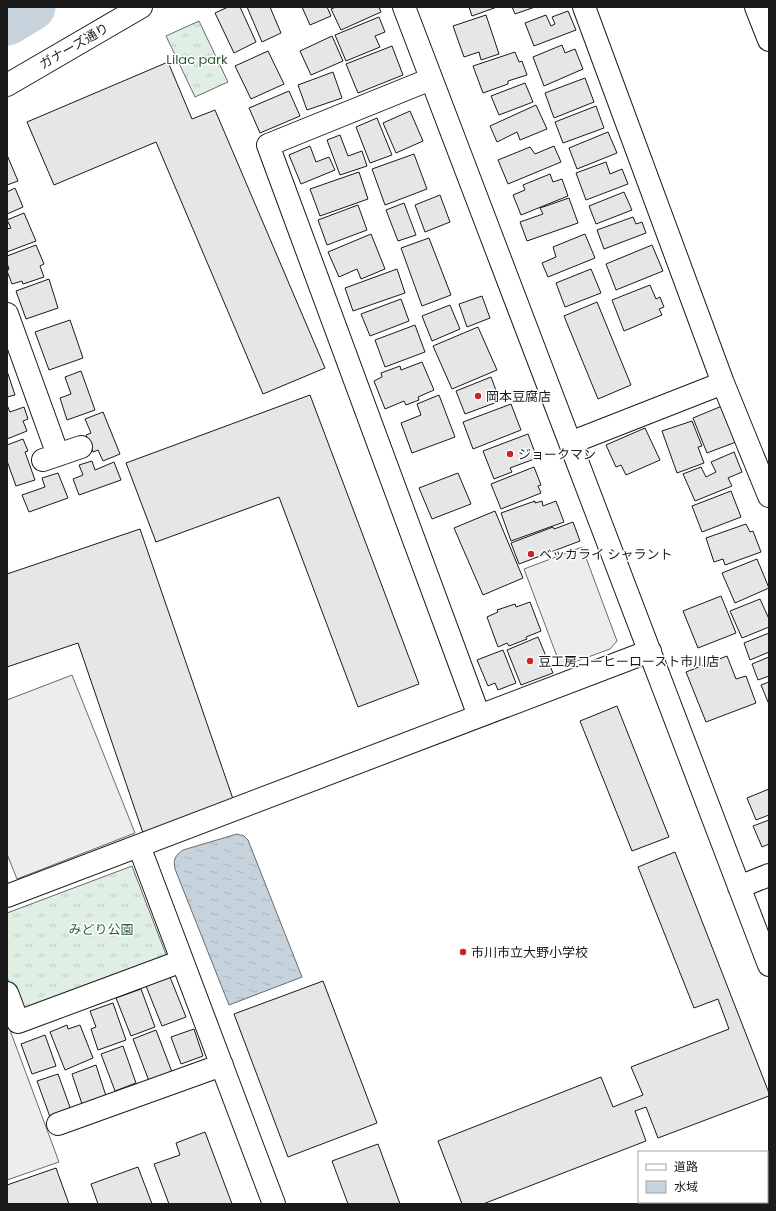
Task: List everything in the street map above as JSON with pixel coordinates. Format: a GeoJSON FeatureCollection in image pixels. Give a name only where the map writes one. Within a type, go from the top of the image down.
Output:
{"type":"FeatureCollection","features":[{"type":"Feature","properties":{"kind":"street","name":"ガナーズ通り"},"geometry":{"type":"LineString","coordinates":[[7,85],[142,7]]}},
{"type":"Feature","properties":{"kind":"street"},"geometry":{"type":"LineString","coordinates":[[404,7],[769,965]]}},
{"type":"Feature","properties":{"kind":"street"},"geometry":{"type":"LineString","coordinates":[[584,7],[723,383],[769,496]]}},
{"type":"Feature","properties":{"kind":"street"},"geometry":{"type":"LineString","coordinates":[[756,7],[769,40]]}},
{"type":"Feature","properties":{"kind":"street"},"geometry":{"type":"LineString","coordinates":[[431,79],[268,145],[479,716]]}},
{"type":"Feature","properties":{"kind":"street"},"geometry":{"type":"LineString","coordinates":[[7,314],[51,457],[81,447]]}},
{"type":"Feature","properties":{"kind":"street"},"geometry":{"type":"LineString","coordinates":[[570,443],[723,383]]}},
{"type":"Feature","properties":{"kind":"street"},"geometry":{"type":"LineString","coordinates":[[7,896],[650,651]]}},
{"type":"Feature","properties":{"kind":"street"},"geometry":{"type":"LineString","coordinates":[[139,846],[274,1204]]}},
{"type":"Feature","properties":{"kind":"street"},"geometry":{"type":"LineString","coordinates":[[739,887],[769,875]]}},
{"type":"Feature","properties":{"kind":"street"},"geometry":{"type":"LineString","coordinates":[[7,993],[18,1022],[182,961]]}},
{"type":"Feature","properties":{"kind":"street"},"geometry":{"type":"LineString","coordinates":[[58,1124],[222,1065]]}},
{"type":"Feature","properties":{"kind":"green space","name":"Lilac park"},"geometry":{"type":"Polygon","coordinates":[[[199,21],[228,82],[195,97],[166,36],[199,21]]]}},
{"type":"Feature","properties":{"kind":"green space","name":"みどり公園"},"geometry":{"type":"Polygon","coordinates":[[[132,866],[167,957],[20,1012],[7,977],[7,913],[132,866]]]}},
{"type":"Feature","properties":{"kind":"shaded area"},"geometry":{"type":"Polygon","coordinates":[[[582,547],[617,641],[610,649],[561,667],[524,569],[582,547]]]}},
{"type":"Feature","properties":{"kind":"shaded area"},"geometry":{"type":"Polygon","coordinates":[[[72,675],[135,833],[17,879],[7,854],[7,700],[72,675]]]}},
{"type":"Feature","properties":{"kind":"shaded area"},"geometry":{"type":"Polygon","coordinates":[[[7,1022],[59,1162],[7,1180],[7,1022]]]}},
{"type":"Feature","properties":{"kind":"water"},"geometry":{"type":"Polygon","coordinates":[[[237,834],[244,836],[248,840],[302,977],[229,1005],[175,869],[174,863],[176,856],[183,850],[237,834]]]}},
{"type":"Feature","properties":{"kind":"building"},"geometry":{"type":"Polygon","coordinates":[[[228,7],[240,7],[256,42],[234,53],[215,13],[228,7]]]}},
{"type":"Feature","properties":{"kind":"building"},"geometry":{"type":"Polygon","coordinates":[[[247,7],[270,7],[281,33],[262,42],[247,7]]]}},
{"type":"Feature","properties":{"kind":"building"},"geometry":{"type":"Polygon","coordinates":[[[302,7],[327,7],[331,16],[310,25],[302,7]]]}},
{"type":"Feature","properties":{"kind":"building"},"geometry":{"type":"Polygon","coordinates":[[[336,7],[379,7],[381,12],[341,30],[331,9],[336,7]]]}},
{"type":"Feature","properties":{"kind":"building"},"geometry":{"type":"Polygon","coordinates":[[[469,7],[497,7],[472,16],[469,7]]]}},
{"type":"Feature","properties":{"kind":"building"},"geometry":{"type":"Polygon","coordinates":[[[512,7],[535,7],[515,14],[512,7]]]}},
{"type":"Feature","properties":{"kind":"building"},"geometry":{"type":"Polygon","coordinates":[[[568,11],[576,30],[534,46],[525,23],[546,15],[551,26],[555,24],[552,17],[568,11]]]}},
{"type":"Feature","properties":{"kind":"building"},"geometry":{"type":"Polygon","coordinates":[[[486,15],[499,54],[481,60],[479,52],[464,57],[453,26],[486,15]]]}},
{"type":"Feature","properties":{"kind":"building"},"geometry":{"type":"Polygon","coordinates":[[[379,17],[385,32],[375,36],[380,47],[346,61],[335,35],[379,17]]]}},
{"type":"Feature","properties":{"kind":"building"},"geometry":{"type":"Polygon","coordinates":[[[332,36],[343,61],[311,75],[300,51],[332,36]]]}},
{"type":"Feature","properties":{"kind":"building"},"geometry":{"type":"Polygon","coordinates":[[[562,45],[565,53],[575,49],[583,69],[544,86],[533,57],[562,45]]]}},
{"type":"Feature","properties":{"kind":"building"},"geometry":{"type":"Polygon","coordinates":[[[392,46],[403,75],[358,93],[346,64],[392,46]]]}},
{"type":"Feature","properties":{"kind":"building"},"geometry":{"type":"Polygon","coordinates":[[[268,51],[284,84],[251,99],[235,66],[268,51]]]}},
{"type":"Feature","properties":{"kind":"building"},"geometry":{"type":"Polygon","coordinates":[[[515,52],[519,62],[522,61],[527,75],[508,81],[508,84],[483,93],[473,66],[515,52]]]}},
{"type":"Feature","properties":{"kind":"building"},"geometry":{"type":"Polygon","coordinates":[[[168,62],[192,119],[215,110],[325,368],[263,394],[156,142],[54,185],[27,122],[168,62]]]}},
{"type":"Feature","properties":{"kind":"building"},"geometry":{"type":"Polygon","coordinates":[[[333,72],[342,98],[307,110],[298,85],[333,72]]]}},
{"type":"Feature","properties":{"kind":"building"},"geometry":{"type":"Polygon","coordinates":[[[585,78],[594,102],[554,118],[545,93],[585,78]]]}},
{"type":"Feature","properties":{"kind":"building"},"geometry":{"type":"Polygon","coordinates":[[[525,83],[533,102],[499,115],[491,96],[525,83]]]}},
{"type":"Feature","properties":{"kind":"building"},"geometry":{"type":"Polygon","coordinates":[[[289,91],[300,116],[260,133],[249,108],[289,91]]]}},
{"type":"Feature","properties":{"kind":"building"},"geometry":{"type":"Polygon","coordinates":[[[536,105],[547,129],[520,140],[517,132],[497,142],[490,126],[536,105]]]}},
{"type":"Feature","properties":{"kind":"building"},"geometry":{"type":"Polygon","coordinates":[[[596,106],[604,128],[563,143],[555,122],[596,106]]]}},
{"type":"Feature","properties":{"kind":"building"},"geometry":{"type":"Polygon","coordinates":[[[410,111],[423,141],[396,153],[383,123],[410,111]]]}},
{"type":"Feature","properties":{"kind":"building"},"geometry":{"type":"Polygon","coordinates":[[[377,118],[392,155],[370,163],[356,127],[377,118]]]}},
{"type":"Feature","properties":{"kind":"building"},"geometry":{"type":"Polygon","coordinates":[[[608,132],[617,153],[577,169],[569,148],[608,132]]]}},
{"type":"Feature","properties":{"kind":"building"},"geometry":{"type":"Polygon","coordinates":[[[340,135],[348,156],[362,151],[367,166],[340,175],[327,140],[340,135]]]}},
{"type":"Feature","properties":{"kind":"building"},"geometry":{"type":"Polygon","coordinates":[[[310,146],[316,162],[329,157],[335,170],[301,184],[289,155],[310,146]]]}},
{"type":"Feature","properties":{"kind":"building"},"geometry":{"type":"Polygon","coordinates":[[[554,146],[561,162],[508,184],[498,160],[530,147],[535,154],[554,146]]]}},
{"type":"Feature","properties":{"kind":"building"},"geometry":{"type":"Polygon","coordinates":[[[414,154],[427,189],[385,205],[372,169],[414,154]]]}},
{"type":"Feature","properties":{"kind":"building"},"geometry":{"type":"Polygon","coordinates":[[[7,155],[18,181],[7,185],[7,155]]]}},
{"type":"Feature","properties":{"kind":"building"},"geometry":{"type":"Polygon","coordinates":[[[606,162],[610,174],[622,169],[628,184],[586,200],[576,173],[606,162]]]}},
{"type":"Feature","properties":{"kind":"building"},"geometry":{"type":"Polygon","coordinates":[[[359,172],[368,199],[320,216],[310,189],[359,172]]]}},
{"type":"Feature","properties":{"kind":"building"},"geometry":{"type":"Polygon","coordinates":[[[550,174],[553,182],[562,179],[568,196],[521,215],[513,195],[525,190],[523,185],[550,174]]]}},
{"type":"Feature","properties":{"kind":"building"},"geometry":{"type":"Polygon","coordinates":[[[15,188],[23,207],[7,214],[7,192],[15,188]]]}},
{"type":"Feature","properties":{"kind":"building"},"geometry":{"type":"Polygon","coordinates":[[[624,192],[632,210],[596,224],[589,206],[624,192]]]}},
{"type":"Feature","properties":{"kind":"building"},"geometry":{"type":"Polygon","coordinates":[[[440,195],[450,222],[425,232],[415,205],[440,195]]]}},
{"type":"Feature","properties":{"kind":"building"},"geometry":{"type":"Polygon","coordinates":[[[569,198],[578,223],[527,241],[520,222],[543,214],[540,208],[569,198]]]}},
{"type":"Feature","properties":{"kind":"building"},"geometry":{"type":"Polygon","coordinates":[[[404,203],[416,235],[398,241],[386,210],[404,203]]]}},
{"type":"Feature","properties":{"kind":"building"},"geometry":{"type":"Polygon","coordinates":[[[358,205],[367,230],[327,245],[318,220],[358,205]]]}},
{"type":"Feature","properties":{"kind":"building"},"geometry":{"type":"Polygon","coordinates":[[[24,213],[36,241],[7,252],[7,229],[11,228],[7,220],[24,213]]]}},
{"type":"Feature","properties":{"kind":"building"},"geometry":{"type":"Polygon","coordinates":[[[633,217],[636,224],[642,222],[646,233],[604,249],[597,230],[633,217]]]}},
{"type":"Feature","properties":{"kind":"building"},"geometry":{"type":"Polygon","coordinates":[[[371,234],[385,269],[361,279],[357,269],[339,277],[328,252],[371,234]]]}},
{"type":"Feature","properties":{"kind":"building"},"geometry":{"type":"Polygon","coordinates":[[[585,234],[595,258],[548,277],[542,263],[556,257],[553,247],[585,234]]]}},
{"type":"Feature","properties":{"kind":"building"},"geometry":{"type":"Polygon","coordinates":[[[429,238],[451,295],[422,306],[401,248],[429,238]]]}},
{"type":"Feature","properties":{"kind":"building"},"geometry":{"type":"Polygon","coordinates":[[[36,245],[44,264],[40,266],[44,277],[23,284],[22,281],[12,284],[7,271],[9,269],[7,256],[36,245]]]}},
{"type":"Feature","properties":{"kind":"building"},"geometry":{"type":"Polygon","coordinates":[[[652,245],[663,271],[616,290],[606,264],[652,245]]]}},
{"type":"Feature","properties":{"kind":"building"},"geometry":{"type":"Polygon","coordinates":[[[397,269],[405,293],[353,311],[345,288],[397,269]]]}},
{"type":"Feature","properties":{"kind":"building"},"geometry":{"type":"Polygon","coordinates":[[[591,269],[601,293],[565,307],[556,283],[591,269]]]}},
{"type":"Feature","properties":{"kind":"building"},"geometry":{"type":"Polygon","coordinates":[[[49,279],[58,308],[26,319],[16,291],[49,279]]]}},
{"type":"Feature","properties":{"kind":"building"},"geometry":{"type":"Polygon","coordinates":[[[650,285],[656,299],[660,297],[664,307],[659,309],[662,315],[624,331],[612,300],[650,285]]]}},
{"type":"Feature","properties":{"kind":"building"},"geometry":{"type":"Polygon","coordinates":[[[482,296],[490,318],[467,327],[459,304],[482,296]]]}},
{"type":"Feature","properties":{"kind":"building"},"geometry":{"type":"Polygon","coordinates":[[[401,299],[409,321],[370,336],[361,314],[401,299]]]}},
{"type":"Feature","properties":{"kind":"building"},"geometry":{"type":"Polygon","coordinates":[[[597,302],[631,385],[598,399],[564,316],[597,302]]]}},
{"type":"Feature","properties":{"kind":"building"},"geometry":{"type":"Polygon","coordinates":[[[450,305],[460,329],[432,341],[422,316],[450,305]]]}},
{"type":"Feature","properties":{"kind":"building"},"geometry":{"type":"Polygon","coordinates":[[[70,320],[83,358],[49,370],[35,332],[70,320]]]}},
{"type":"Feature","properties":{"kind":"building"},"geometry":{"type":"Polygon","coordinates":[[[415,325],[425,352],[385,367],[375,340],[415,325]]]}},
{"type":"Feature","properties":{"kind":"building"},"geometry":{"type":"Polygon","coordinates":[[[478,327],[497,370],[452,389],[433,346],[478,327]]]}},
{"type":"Feature","properties":{"kind":"building"},"geometry":{"type":"Polygon","coordinates":[[[422,362],[434,390],[418,397],[419,400],[406,405],[404,401],[385,409],[374,381],[382,377],[381,373],[400,366],[401,370],[422,362]]]}},
{"type":"Feature","properties":{"kind":"building"},"geometry":{"type":"Polygon","coordinates":[[[7,371],[15,395],[7,397],[7,371]]]}},
{"type":"Feature","properties":{"kind":"building"},"geometry":{"type":"Polygon","coordinates":[[[81,371],[95,410],[67,420],[60,398],[71,394],[65,377],[81,371]]]}},
{"type":"Feature","properties":{"kind":"building","name":"岡本豆腐店"},"geometry":{"type":"Polygon","coordinates":[[[491,377],[500,401],[465,414],[456,391],[491,377]]]}},
{"type":"Feature","properties":{"kind":"building"},"geometry":{"type":"Polygon","coordinates":[[[310,395],[419,684],[358,707],[279,497],[156,542],[126,463],[310,395]]]}},
{"type":"Feature","properties":{"kind":"building"},"geometry":{"type":"Polygon","coordinates":[[[439,395],[455,437],[412,453],[401,423],[421,415],[417,404],[439,395]]]}},
{"type":"Feature","properties":{"kind":"building"},"geometry":{"type":"Polygon","coordinates":[[[511,404],[521,430],[473,449],[463,422],[511,404]]]}},
{"type":"Feature","properties":{"kind":"building"},"geometry":{"type":"Polygon","coordinates":[[[7,405],[10,412],[24,407],[28,419],[23,421],[27,431],[7,439],[7,405]]]}},
{"type":"Feature","properties":{"kind":"building"},"geometry":{"type":"Polygon","coordinates":[[[722,406],[736,442],[707,453],[693,418],[722,406]]]}},
{"type":"Feature","properties":{"kind":"building"},"geometry":{"type":"Polygon","coordinates":[[[103,412],[120,454],[103,461],[98,450],[93,452],[86,435],[91,433],[85,419],[103,412]]]}},
{"type":"Feature","properties":{"kind":"building"},"geometry":{"type":"Polygon","coordinates":[[[692,421],[702,446],[698,447],[704,463],[677,473],[662,431],[692,421]]]}},
{"type":"Feature","properties":{"kind":"building"},"geometry":{"type":"Polygon","coordinates":[[[645,428],[660,460],[626,475],[621,465],[616,467],[606,445],[645,428]]]}},
{"type":"Feature","properties":{"kind":"building","name":"ジョークマン"},"geometry":{"type":"Polygon","coordinates":[[[528,434],[537,458],[510,468],[512,472],[494,479],[483,451],[528,434]]]}},
{"type":"Feature","properties":{"kind":"building"},"geometry":{"type":"Polygon","coordinates":[[[23,439],[28,451],[25,452],[35,480],[16,486],[7,461],[7,445],[23,439]]]}},
{"type":"Feature","properties":{"kind":"building"},"geometry":{"type":"Polygon","coordinates":[[[734,452],[742,472],[728,478],[732,486],[695,501],[683,474],[701,467],[706,477],[716,472],[711,462],[734,452]]]}},
{"type":"Feature","properties":{"kind":"building"},"geometry":{"type":"Polygon","coordinates":[[[92,461],[95,470],[114,462],[121,480],[79,495],[73,479],[83,475],[79,465],[92,461]]]}},
{"type":"Feature","properties":{"kind":"building"},"geometry":{"type":"Polygon","coordinates":[[[534,467],[541,485],[538,486],[541,493],[501,509],[491,484],[534,467]]]}},
{"type":"Feature","properties":{"kind":"building"},"geometry":{"type":"Polygon","coordinates":[[[58,473],[68,498],[29,512],[22,495],[45,487],[42,478],[58,473]]]}},
{"type":"Feature","properties":{"kind":"building"},"geometry":{"type":"Polygon","coordinates":[[[458,473],[471,504],[432,519],[419,488],[458,473]]]}},
{"type":"Feature","properties":{"kind":"building"},"geometry":{"type":"Polygon","coordinates":[[[731,491],[741,517],[702,532],[692,506],[731,491]]]}},
{"type":"Feature","properties":{"kind":"building"},"geometry":{"type":"Polygon","coordinates":[[[535,501],[535,503],[542,501],[543,506],[556,501],[564,522],[511,541],[501,513],[535,501]]]}},
{"type":"Feature","properties":{"kind":"building"},"geometry":{"type":"Polygon","coordinates":[[[495,511],[523,578],[483,595],[454,528],[495,511]]]}},
{"type":"Feature","properties":{"kind":"building","name":"ベッカライ シャラント"},"geometry":{"type":"Polygon","coordinates":[[[573,522],[580,541],[519,564],[511,543],[553,527],[554,529],[573,522]]]}},
{"type":"Feature","properties":{"kind":"building"},"geometry":{"type":"Polygon","coordinates":[[[746,524],[750,532],[753,531],[761,552],[725,565],[723,559],[714,562],[706,538],[746,524]]]}},
{"type":"Feature","properties":{"kind":"building"},"geometry":{"type":"Polygon","coordinates":[[[140,529],[234,802],[143,833],[78,643],[7,667],[7,574],[140,529]]]}},
{"type":"Feature","properties":{"kind":"building"},"geometry":{"type":"Polygon","coordinates":[[[757,559],[769,588],[735,603],[722,573],[757,559]]]}},
{"type":"Feature","properties":{"kind":"building"},"geometry":{"type":"Polygon","coordinates":[[[721,596],[736,633],[698,648],[683,611],[721,596]]]}},
{"type":"Feature","properties":{"kind":"building"},"geometry":{"type":"Polygon","coordinates":[[[760,599],[769,619],[769,627],[742,638],[730,611],[760,599]]]}},
{"type":"Feature","properties":{"kind":"building"},"geometry":{"type":"Polygon","coordinates":[[[530,602],[541,631],[526,637],[527,639],[509,646],[507,643],[498,647],[487,617],[498,612],[497,610],[515,604],[516,607],[530,602]]]}},
{"type":"Feature","properties":{"kind":"building"},"geometry":{"type":"Polygon","coordinates":[[[769,633],[769,652],[750,660],[744,643],[769,633]]]}},
{"type":"Feature","properties":{"kind":"building","name":"豆工房コーヒーロースト市川店"},"geometry":{"type":"Polygon","coordinates":[[[538,637],[553,673],[521,685],[507,650],[538,637]]]}},
{"type":"Feature","properties":{"kind":"building"},"geometry":{"type":"Polygon","coordinates":[[[503,650],[516,683],[498,690],[495,683],[488,686],[477,660],[503,650]]]}},
{"type":"Feature","properties":{"kind":"building"},"geometry":{"type":"Polygon","coordinates":[[[727,656],[736,679],[746,676],[756,703],[706,722],[686,672],[727,656]]]}},
{"type":"Feature","properties":{"kind":"building"},"geometry":{"type":"Polygon","coordinates":[[[769,657],[769,676],[758,680],[752,664],[769,657]]]}},
{"type":"Feature","properties":{"kind":"building"},"geometry":{"type":"Polygon","coordinates":[[[769,682],[769,701],[768,702],[761,685],[769,682]]]}},
{"type":"Feature","properties":{"kind":"building"},"geometry":{"type":"Polygon","coordinates":[[[617,706],[669,837],[632,851],[580,721],[617,706]]]}},
{"type":"Feature","properties":{"kind":"building"},"geometry":{"type":"Polygon","coordinates":[[[769,789],[769,815],[756,820],[747,798],[769,789]]]}},
{"type":"Feature","properties":{"kind":"building"},"geometry":{"type":"Polygon","coordinates":[[[769,820],[769,844],[762,847],[753,826],[769,820]]]}},
{"type":"Feature","properties":{"kind":"building"},"geometry":{"type":"Polygon","coordinates":[[[675,852],[769,1096],[658,1138],[646,1107],[635,1111],[646,1141],[483,1204],[462,1204],[438,1141],[601,1077],[613,1107],[643,1095],[631,1067],[729,1029],[718,999],[694,1008],[638,867],[675,852]]]}},
{"type":"Feature","properties":{"kind":"building"},"geometry":{"type":"Polygon","coordinates":[[[170,977],[186,1017],[162,1026],[146,986],[170,977]]]}},
{"type":"Feature","properties":{"kind":"building"},"geometry":{"type":"Polygon","coordinates":[[[323,981],[377,1123],[288,1157],[234,1014],[323,981]]]}},
{"type":"Feature","properties":{"kind":"building"},"geometry":{"type":"Polygon","coordinates":[[[141,989],[155,1027],[131,1036],[116,998],[141,989]]]}},
{"type":"Feature","properties":{"kind":"building"},"geometry":{"type":"Polygon","coordinates":[[[113,1003],[126,1040],[98,1050],[91,1029],[96,1027],[90,1011],[113,1003]]]}},
{"type":"Feature","properties":{"kind":"building"},"geometry":{"type":"Polygon","coordinates":[[[67,1025],[68,1029],[80,1025],[93,1058],[65,1070],[50,1032],[67,1025]]]}},
{"type":"Feature","properties":{"kind":"building"},"geometry":{"type":"Polygon","coordinates":[[[194,1029],[203,1056],[181,1064],[171,1037],[194,1029]]]}},
{"type":"Feature","properties":{"kind":"building"},"geometry":{"type":"Polygon","coordinates":[[[156,1030],[172,1072],[149,1081],[133,1039],[156,1030]]]}},
{"type":"Feature","properties":{"kind":"building"},"geometry":{"type":"Polygon","coordinates":[[[45,1035],[56,1066],[32,1074],[21,1044],[45,1035]]]}},
{"type":"Feature","properties":{"kind":"building"},"geometry":{"type":"Polygon","coordinates":[[[123,1046],[136,1083],[115,1091],[101,1054],[123,1046]]]}},
{"type":"Feature","properties":{"kind":"building"},"geometry":{"type":"Polygon","coordinates":[[[96,1065],[106,1096],[82,1104],[72,1074],[96,1065]]]}},
{"type":"Feature","properties":{"kind":"building"},"geometry":{"type":"Polygon","coordinates":[[[58,1074],[71,1110],[50,1117],[37,1081],[58,1074]]]}},
{"type":"Feature","properties":{"kind":"building"},"geometry":{"type":"Polygon","coordinates":[[[205,1132],[232,1204],[169,1204],[154,1164],[180,1155],[176,1143],[205,1132]]]}},
{"type":"Feature","properties":{"kind":"building"},"geometry":{"type":"Polygon","coordinates":[[[378,1144],[400,1204],[348,1204],[332,1161],[378,1144]]]}},
{"type":"Feature","properties":{"kind":"building"},"geometry":{"type":"Polygon","coordinates":[[[138,1167],[152,1204],[98,1204],[91,1184],[138,1167]]]}},
{"type":"Feature","properties":{"kind":"building"},"geometry":{"type":"Polygon","coordinates":[[[56,1168],[69,1204],[7,1204],[7,1185],[56,1168]]]}},
{"type":"Feature","properties":{"kind":"waterway"},"geometry":{"type":"LineString","coordinates":[[7,22],[32,7]]}},
{"type":"Feature","properties":{"kind":"place","name":"岡本豆腐店"},"geometry":{"type":"Point","coordinates":[478,396]}},
{"type":"Feature","properties":{"kind":"place","name":"ジョークマン"},"geometry":{"type":"Point","coordinates":[510,454]}},
{"type":"Feature","properties":{"kind":"place","name":"ベッカライ シャラント"},"geometry":{"type":"Point","coordinates":[531,554]}},
{"type":"Feature","properties":{"kind":"place","name":"豆工房コーヒーロースト市川店"},"geometry":{"type":"Point","coordinates":[530,661]}},
{"type":"Feature","properties":{"kind":"place","name":"市川市立大野小学校"},"geometry":{"type":"Point","coordinates":[463,952]}}]}
